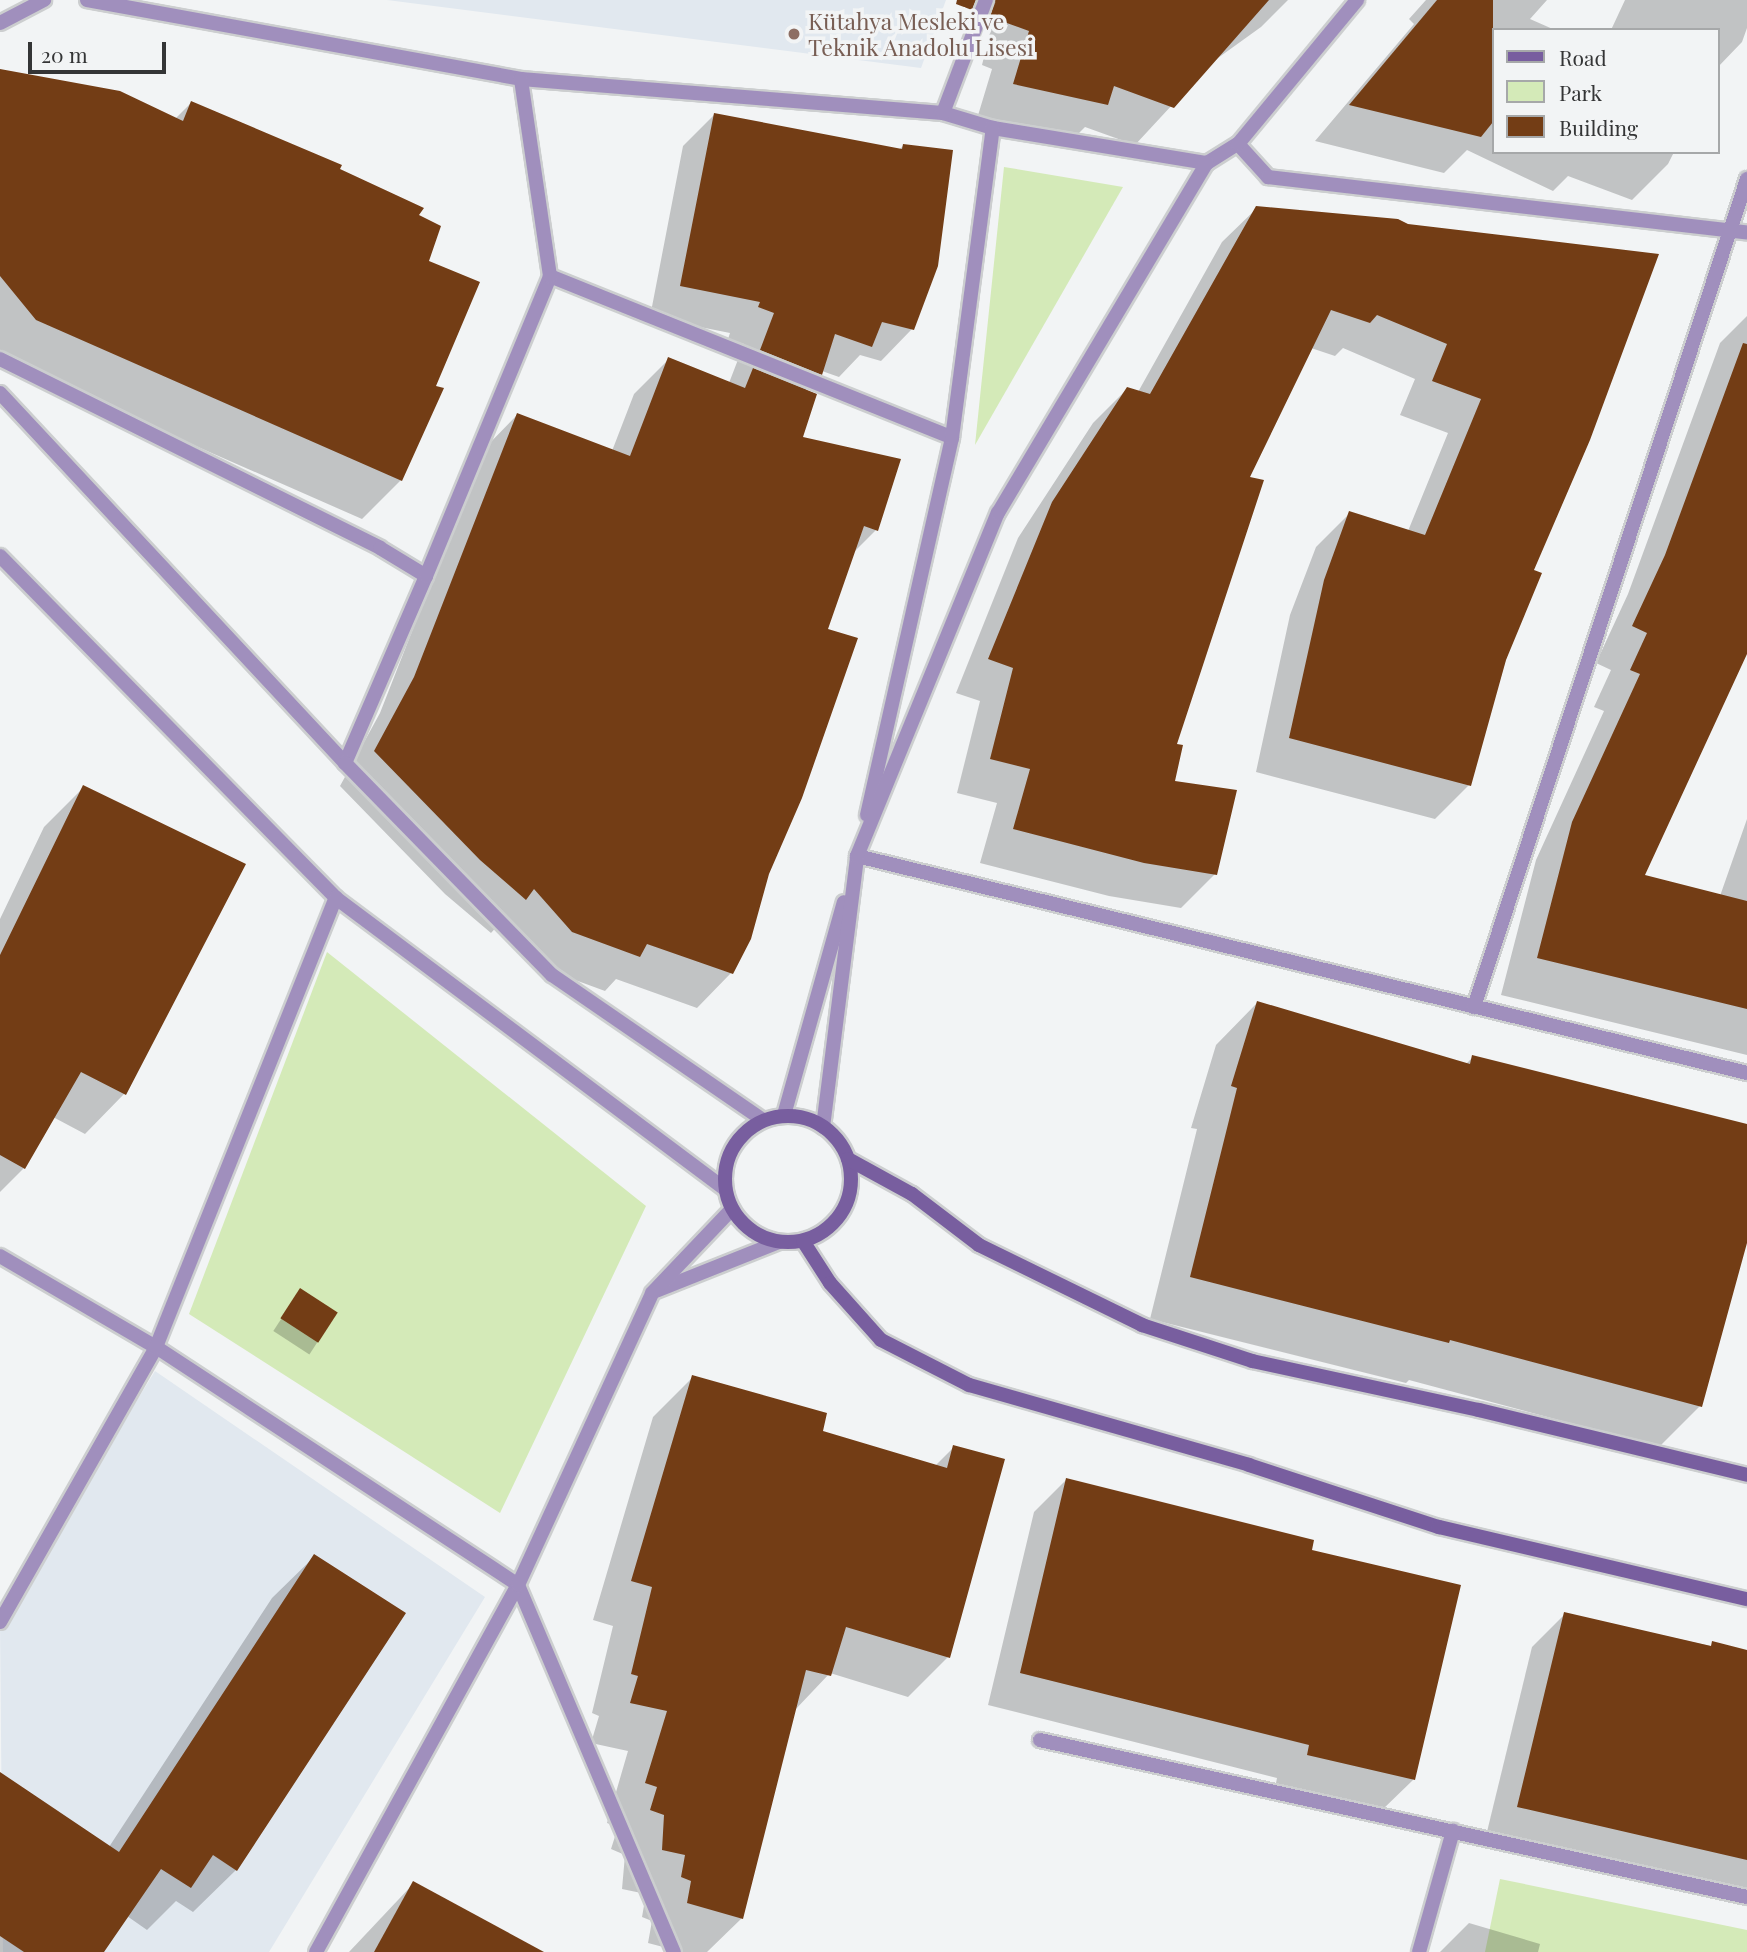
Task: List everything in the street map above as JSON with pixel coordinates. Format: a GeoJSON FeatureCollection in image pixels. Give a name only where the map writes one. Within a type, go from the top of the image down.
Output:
{"type":"FeatureCollection","features":[{"type":"Feature","properties":{"kind":"street"},"geometry":{"type":"LineString","coordinates":[[0,23],[44,0]]}},
{"type":"Feature","properties":{"kind":"street"},"geometry":{"type":"LineString","coordinates":[[87,0],[521,79],[943,113],[993,128],[1207,163]]}},
{"type":"Feature","properties":{"kind":"street"},"geometry":{"type":"LineString","coordinates":[[943,113],[986,0]]}},
{"type":"Feature","properties":{"kind":"street"},"geometry":{"type":"LineString","coordinates":[[824,1127],[857,856],[998,513],[1207,163],[1238,144],[1357,0]]}},
{"type":"Feature","properties":{"kind":"street"},"geometry":{"type":"LineString","coordinates":[[345,762],[426,576],[550,276],[521,79]]}},
{"type":"Feature","properties":{"kind":"street"},"geometry":{"type":"LineString","coordinates":[[783,1115],[857,856],[952,438],[993,128]]}},
{"type":"Feature","properties":{"kind":"street"},"geometry":{"type":"LineString","coordinates":[[1238,144],[1268,177],[1747,232]]}},
{"type":"Feature","properties":{"kind":"street"},"geometry":{"type":"LineString","coordinates":[[1474,1007],[1728,228],[1747,179]]}},
{"type":"Feature","properties":{"kind":"street"},"geometry":{"type":"LineString","coordinates":[[550,276],[952,438]]}},
{"type":"Feature","properties":{"kind":"street"},"geometry":{"type":"LineString","coordinates":[[0,359],[380,548],[426,576]]}},
{"type":"Feature","properties":{"kind":"street"},"geometry":{"type":"LineString","coordinates":[[0,393],[345,762],[552,975],[763,1120]]}},
{"type":"Feature","properties":{"kind":"street"},"geometry":{"type":"LineString","coordinates":[[0,556],[336,898],[725,1189]]}},
{"type":"Feature","properties":{"kind":"street"},"geometry":{"type":"LineString","coordinates":[[857,856],[1747,1073]]}},
{"type":"Feature","properties":{"kind":"street"},"geometry":{"type":"LineString","coordinates":[[0,1622],[156,1347],[336,898]]}},
{"type":"Feature","properties":{"kind":"street"},"geometry":{"type":"LineString","coordinates":[[652,1293],[779,1242],[803,1241],[822,1233],[848,1200],[852,1180],[848,1159],[839,1141],[824,1127],[805,1118],[783,1115],[763,1120],[732,1148],[725,1168],[725,1189],[732,1209],[744,1226],[779,1242]]}},
{"type":"Feature","properties":{"kind":"street"},"geometry":{"type":"LineString","coordinates":[[848,1159],[912,1194],[979,1245],[1142,1325],[1252,1361],[1479,1410],[1747,1475]]}},
{"type":"Feature","properties":{"kind":"street"},"geometry":{"type":"LineString","coordinates":[[316,1952],[518,1584],[652,1293],[732,1209]]}},
{"type":"Feature","properties":{"kind":"street"},"geometry":{"type":"LineString","coordinates":[[803,1241],[830,1283],[881,1340],[969,1385],[1249,1465],[1438,1527],[1747,1599]]}},
{"type":"Feature","properties":{"kind":"street"},"geometry":{"type":"LineString","coordinates":[[0,1255],[156,1347],[518,1584],[674,1952]]}},
{"type":"Feature","properties":{"kind":"street"},"geometry":{"type":"LineString","coordinates":[[1040,1740],[1747,1897]]}},
{"type":"Feature","properties":{"kind":"street"},"geometry":{"type":"LineString","coordinates":[[1419,1952],[1453,1831]]}},
{"type":"Feature","properties":{"kind":"shaded area","name":"Kütahya Mesleki ve Teknik Anadolu Lisesi"},"geometry":{"type":"Polygon","coordinates":[[[387,0],[946,0],[921,68],[387,0]]]}},
{"type":"Feature","properties":{"kind":"shaded area"},"geometry":{"type":"Polygon","coordinates":[[[155,1371],[485,1597],[269,1952],[3,1952],[0,1623],[155,1371]]]}},
{"type":"Feature","properties":{"kind":"green space"},"geometry":{"type":"Polygon","coordinates":[[[1004,167],[1123,187],[975,445],[1004,167]]]}},
{"type":"Feature","properties":{"kind":"green space"},"geometry":{"type":"Polygon","coordinates":[[[327,952],[646,1206],[500,1513],[189,1314],[327,952]]]}},
{"type":"Feature","properties":{"kind":"green space"},"geometry":{"type":"Polygon","coordinates":[[[1500,1879],[1747,1930],[1747,1952],[1485,1952],[1500,1879]]]}},
{"type":"Feature","properties":{"kind":"building"},"geometry":{"type":"Polygon","coordinates":[[[957,0],[976,0],[972,10],[956,4],[957,0]]]}},
{"type":"Feature","properties":{"kind":"building"},"geometry":{"type":"Polygon","coordinates":[[[995,0],[1269,0],[1174,108],[1114,86],[1108,105],[1013,84],[1029,31],[990,17],[995,0]]]}},
{"type":"Feature","properties":{"kind":"building"},"geometry":{"type":"Polygon","coordinates":[[[1437,0],[1493,0],[1492,123],[1481,137],[1349,105],[1437,0]]]}},
{"type":"Feature","properties":{"kind":"building"},"geometry":{"type":"Polygon","coordinates":[[[0,69],[120,91],[183,121],[191,101],[342,165],[340,169],[424,208],[419,215],[441,226],[429,261],[480,282],[436,386],[444,388],[402,481],[36,320],[0,276],[0,69]]]}},
{"type":"Feature","properties":{"kind":"building"},"geometry":{"type":"Polygon","coordinates":[[[714,113],[902,149],[903,144],[953,150],[938,266],[914,330],[882,322],[872,347],[835,334],[822,375],[760,350],[774,313],[758,307],[760,302],[680,286],[714,113]]]}},
{"type":"Feature","properties":{"kind":"building"},"geometry":{"type":"Polygon","coordinates":[[[1256,206],[1398,219],[1408,224],[1659,254],[1590,440],[1534,570],[1542,573],[1506,660],[1471,786],[1289,738],[1324,580],[1349,511],[1425,535],[1481,399],[1432,381],[1447,344],[1377,315],[1370,323],[1331,310],[1250,477],[1264,480],[1177,744],[1183,745],[1175,781],[1237,790],[1217,875],[1144,863],[1013,829],[1030,769],[990,759],[1013,668],[988,659],[1052,502],[1127,387],[1150,394],[1256,206]]]}},
{"type":"Feature","properties":{"kind":"building"},"geometry":{"type":"Polygon","coordinates":[[[1743,343],[1747,344],[1747,654],[1645,875],[1747,901],[1747,1009],[1537,958],[1572,822],[1640,674],[1630,670],[1647,633],[1632,626],[1665,555],[1743,343]]]}},
{"type":"Feature","properties":{"kind":"building"},"geometry":{"type":"Polygon","coordinates":[[[668,357],[745,388],[753,368],[817,394],[803,437],[901,459],[878,531],[864,526],[828,629],[858,638],[802,798],[769,874],[751,939],[733,974],[647,944],[640,957],[572,932],[534,889],[526,900],[480,860],[374,751],[414,677],[517,413],[630,456],[668,357]]]}},
{"type":"Feature","properties":{"kind":"building"},"geometry":{"type":"Polygon","coordinates":[[[83,785],[246,864],[126,1095],[81,1072],[25,1169],[0,1155],[0,955],[83,785]]]}},
{"type":"Feature","properties":{"kind":"building"},"geometry":{"type":"Polygon","coordinates":[[[1257,1001],[1470,1064],[1472,1055],[1747,1124],[1747,1243],[1702,1407],[1450,1340],[1449,1343],[1190,1277],[1237,1088],[1231,1086],[1257,1001]]]}},
{"type":"Feature","properties":{"kind":"building"},"geometry":{"type":"Polygon","coordinates":[[[300,1288],[338,1313],[318,1343],[280,1318],[300,1288]]]}},
{"type":"Feature","properties":{"kind":"building"},"geometry":{"type":"Polygon","coordinates":[[[692,1375],[827,1413],[823,1431],[947,1468],[953,1445],[1005,1459],[950,1658],[846,1627],[831,1676],[806,1670],[743,1919],[687,1903],[691,1881],[681,1877],[685,1855],[662,1850],[664,1815],[650,1810],[657,1787],[645,1783],[667,1711],[630,1703],[638,1676],[631,1674],[652,1587],[631,1581],[692,1375]]]}},
{"type":"Feature","properties":{"kind":"building"},"geometry":{"type":"Polygon","coordinates":[[[1066,1478],[1314,1540],[1312,1550],[1461,1585],[1415,1780],[1307,1755],[1309,1745],[1020,1673],[1066,1478]]]}},
{"type":"Feature","properties":{"kind":"building"},"geometry":{"type":"Polygon","coordinates":[[[314,1554],[406,1613],[237,1871],[213,1855],[191,1888],[161,1869],[104,1952],[24,1952],[0,1936],[0,1772],[119,1852],[314,1554]]]}},
{"type":"Feature","properties":{"kind":"building"},"geometry":{"type":"Polygon","coordinates":[[[1564,1612],[1711,1646],[1712,1641],[1747,1650],[1747,1860],[1517,1807],[1564,1612]]]}},
{"type":"Feature","properties":{"kind":"building"},"geometry":{"type":"Polygon","coordinates":[[[413,1881],[544,1952],[374,1952],[413,1881]]]}},
{"type":"Feature","properties":{"kind":"place","name":"Kütahya Mesleki ve Teknik Anadolu Lisesi"},"geometry":{"type":"Point","coordinates":[794,34]}}]}
